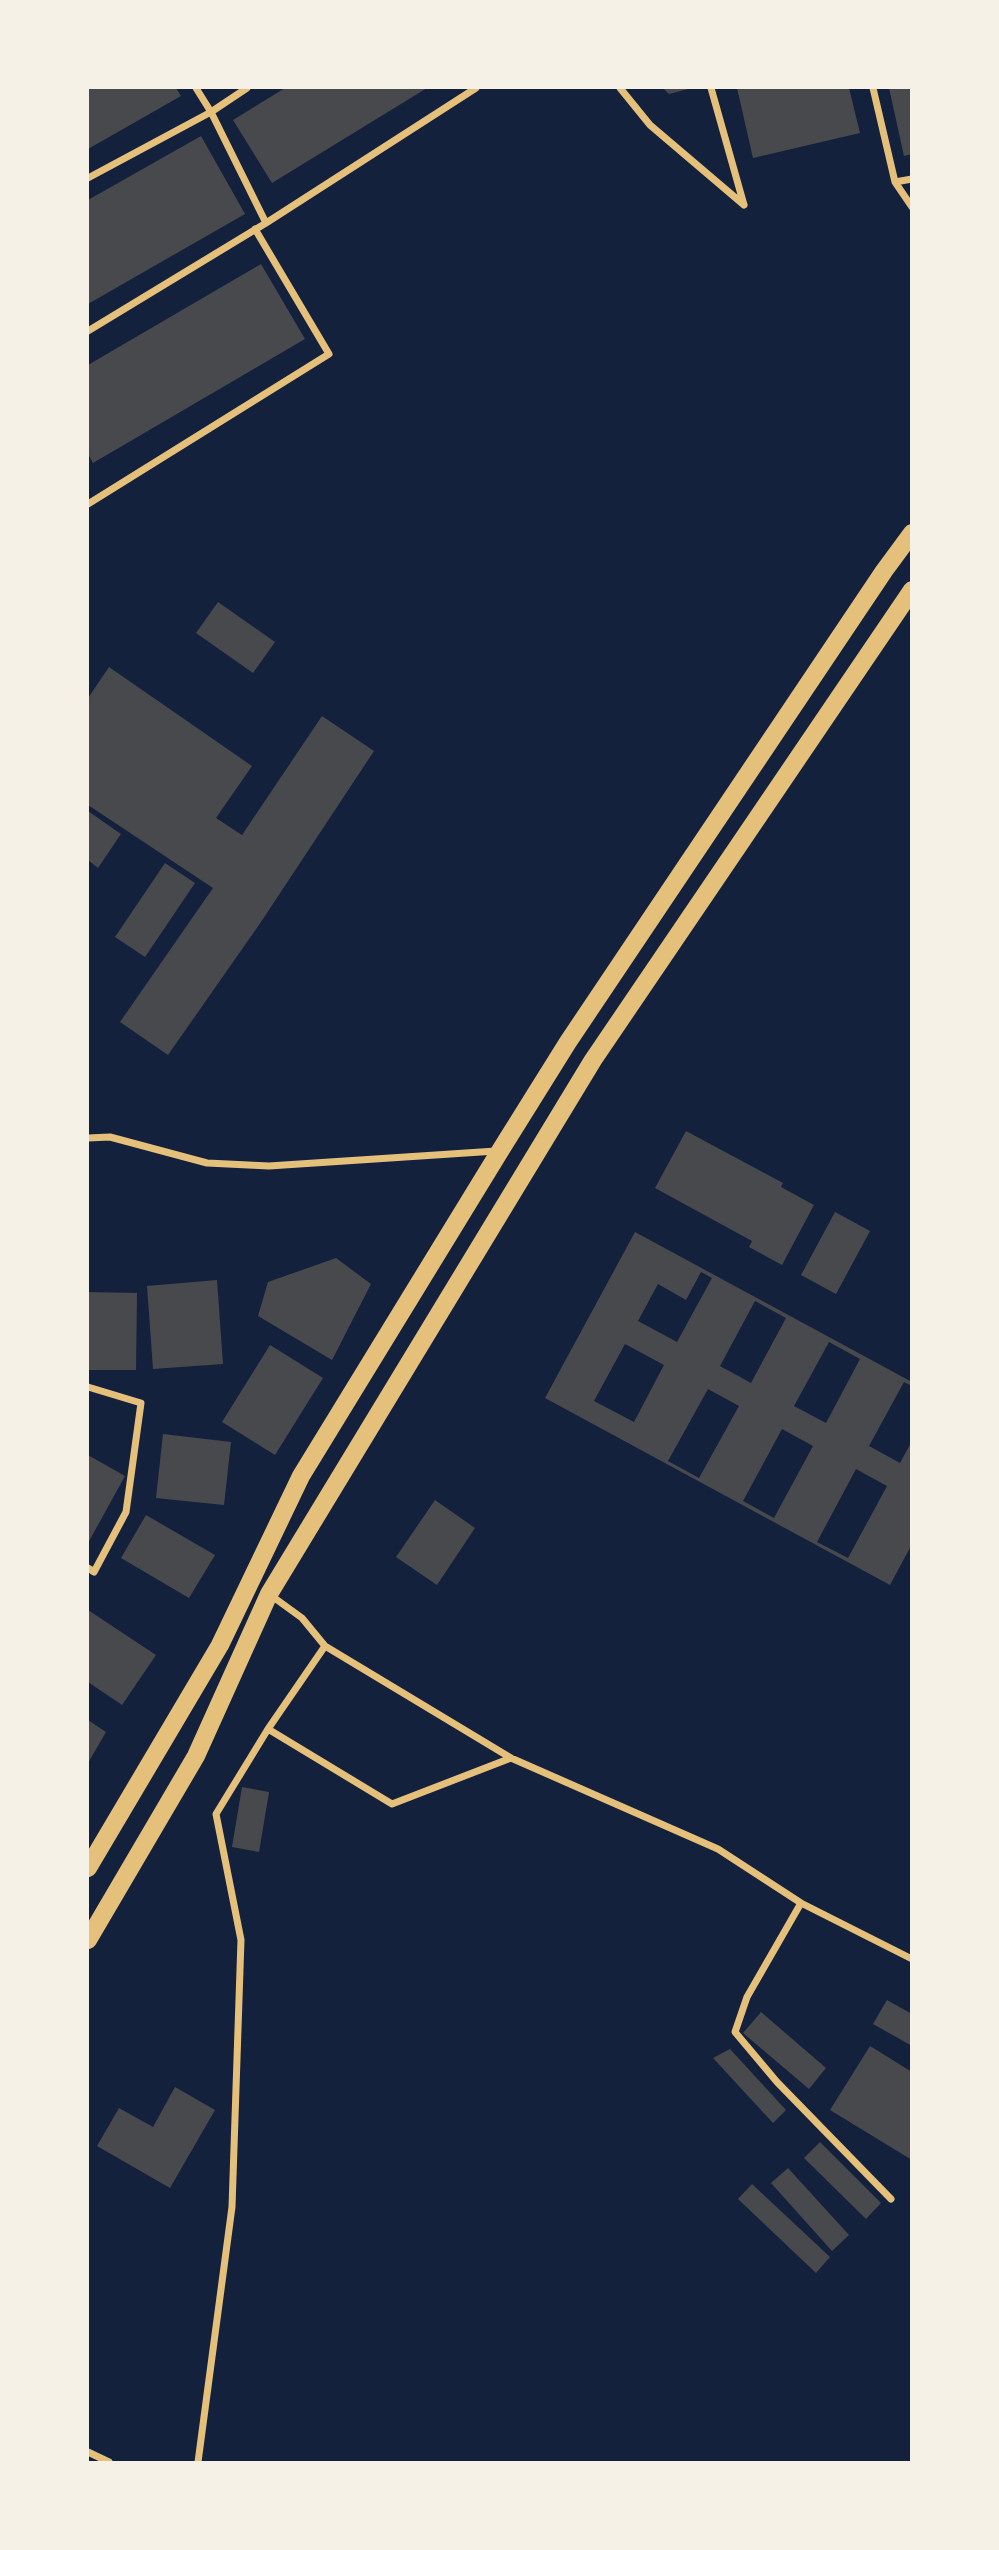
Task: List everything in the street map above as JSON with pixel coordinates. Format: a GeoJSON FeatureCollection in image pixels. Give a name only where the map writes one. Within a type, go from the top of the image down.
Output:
{"type":"FeatureCollection","features":[{"type":"Feature","properties":{"kind":"highway"},"geometry":{"type":"LineString","coordinates":[[88,1868],[220,1646],[302,1476],[500,1151],[568,1042],[912,533]]}},
{"type":"Feature","properties":{"kind":"highway"},"geometry":{"type":"LineString","coordinates":[[88,1940],[196,1756],[269,1594],[593,1060],[912,590]]}},
{"type":"Feature","properties":{"kind":"highway"},"geometry":{"type":"LineString","coordinates":[[365,1375],[393,1389]]}},
{"type":"Feature","properties":{"kind":"street"},"geometry":{"type":"LineString","coordinates":[[196,88],[211,112],[265,223]]}},
{"type":"Feature","properties":{"kind":"street"},"geometry":{"type":"LineString","coordinates":[[88,178],[211,112],[247,88]]}},
{"type":"Feature","properties":{"kind":"street"},"geometry":{"type":"LineString","coordinates":[[88,331],[265,223],[476,88]]}},
{"type":"Feature","properties":{"kind":"street"},"geometry":{"type":"LineString","coordinates":[[620,88],[650,125],[744,205],[711,88]]}},
{"type":"Feature","properties":{"kind":"street"},"geometry":{"type":"LineString","coordinates":[[873,88],[895,183],[912,207]]}},
{"type":"Feature","properties":{"kind":"street"},"geometry":{"type":"LineString","coordinates":[[895,183],[912,179]]}},
{"type":"Feature","properties":{"kind":"street"},"geometry":{"type":"LineString","coordinates":[[89,500],[329,354],[255,229]]}},
{"type":"Feature","properties":{"kind":"street"},"geometry":{"type":"LineString","coordinates":[[88,1138],[110,1137],[207,1163],[269,1166],[500,1151]]}},
{"type":"Feature","properties":{"kind":"street"},"geometry":{"type":"LineString","coordinates":[[88,1387],[141,1403],[126,1512],[94,1572],[88,1568]]}},
{"type":"Feature","properties":{"kind":"street"},"geometry":{"type":"LineString","coordinates":[[269,1594],[302,1619],[325,1646],[510,1758],[718,1849],[801,1903],[912,1959]]}},
{"type":"Feature","properties":{"kind":"street"},"geometry":{"type":"LineString","coordinates":[[198,2462],[232,2207],[241,1940],[216,1814],[268,1729],[325,1646]]}},
{"type":"Feature","properties":{"kind":"street"},"geometry":{"type":"LineString","coordinates":[[268,1729],[392,1804],[510,1758]]}},
{"type":"Feature","properties":{"kind":"street"},"geometry":{"type":"LineString","coordinates":[[801,1903],[747,1997],[735,2032],[777,2082],[891,2199]]}},
{"type":"Feature","properties":{"kind":"street"},"geometry":{"type":"LineString","coordinates":[[88,2452],[109,2462]]}},
{"type":"Feature","properties":{"kind":"building"},"geometry":{"type":"Polygon","coordinates":[[[88,88],[176,88],[181,96],[88,149],[88,88]]]}},
{"type":"Feature","properties":{"kind":"building"},"geometry":{"type":"Polygon","coordinates":[[[285,88],[427,88],[272,183],[233,120],[285,88]]]}},
{"type":"Feature","properties":{"kind":"building"},"geometry":{"type":"Polygon","coordinates":[[[663,88],[692,88],[669,94],[663,88]]]}},
{"type":"Feature","properties":{"kind":"building"},"geometry":{"type":"Polygon","coordinates":[[[737,88],[849,88],[860,133],[753,158],[737,88]]]}},
{"type":"Feature","properties":{"kind":"building"},"geometry":{"type":"Polygon","coordinates":[[[889,88],[912,88],[912,154],[904,156],[889,88]]]}},
{"type":"Feature","properties":{"kind":"building"},"geometry":{"type":"Polygon","coordinates":[[[201,136],[245,214],[88,304],[88,200],[201,136]]]}},
{"type":"Feature","properties":{"kind":"building"},"geometry":{"type":"Polygon","coordinates":[[[261,264],[305,339],[93,463],[88,454],[88,365],[261,264]]]}},
{"type":"Feature","properties":{"kind":"building"},"geometry":{"type":"Polygon","coordinates":[[[218,602],[275,642],[253,673],[196,633],[218,602]]]}},
{"type":"Feature","properties":{"kind":"building"},"geometry":{"type":"Polygon","coordinates":[[[109,667],[252,766],[216,818],[242,835],[322,716],[374,751],[261,922],[168,1055],[120,1022],[213,888],[88,805],[88,698],[109,667]]]}},
{"type":"Feature","properties":{"kind":"building"},"geometry":{"type":"Polygon","coordinates":[[[88,811],[121,834],[98,868],[88,860],[88,811]]]}},
{"type":"Feature","properties":{"kind":"building"},"geometry":{"type":"Polygon","coordinates":[[[165,863],[195,883],[145,957],[115,937],[165,863]]]}},
{"type":"Feature","properties":{"kind":"building"},"geometry":{"type":"Polygon","coordinates":[[[686,1131],[783,1183],[781,1187],[814,1205],[782,1265],[749,1247],[752,1241],[655,1188],[686,1131]]]}},
{"type":"Feature","properties":{"kind":"building"},"geometry":{"type":"Polygon","coordinates":[[[835,1212],[870,1231],[836,1294],[801,1275],[835,1212]]]}},
{"type":"Feature","properties":{"kind":"building"},"geometry":{"type":"Polygon","coordinates":[[[635,1232],[912,1382],[912,1386],[904,1382],[869,1446],[900,1463],[912,1441],[912,1544],[890,1585],[545,1398],[635,1232]],[[701,1272],[686,1300],[658,1284],[638,1321],[677,1342],[712,1278],[701,1272]],[[755,1301],[720,1366],[751,1383],[786,1318],[755,1301]],[[829,1342],[794,1406],[826,1423],[860,1359],[829,1342]],[[625,1344],[594,1401],[634,1422],[664,1365],[625,1344]],[[708,1389],[668,1461],[699,1478],[739,1406],[708,1389]],[[782,1429],[743,1501],[774,1518],[813,1446],[782,1429]],[[856,1469],[817,1542],[848,1558],[887,1486],[856,1469]]]}},
{"type":"Feature","properties":{"kind":"building"},"geometry":{"type":"Polygon","coordinates":[[[336,1258],[371,1284],[332,1360],[258,1316],[268,1282],[336,1258]]]}},
{"type":"Feature","properties":{"kind":"building"},"geometry":{"type":"Polygon","coordinates":[[[217,1280],[223,1364],[153,1369],[147,1286],[217,1280]]]}},
{"type":"Feature","properties":{"kind":"building"},"geometry":{"type":"Polygon","coordinates":[[[88,1292],[137,1293],[136,1370],[88,1370],[88,1292]]]}},
{"type":"Feature","properties":{"kind":"building"},"geometry":{"type":"Polygon","coordinates":[[[270,1345],[323,1378],[275,1455],[222,1422],[270,1345]]]}},
{"type":"Feature","properties":{"kind":"building"},"geometry":{"type":"Polygon","coordinates":[[[163,1434],[231,1442],[224,1505],[156,1498],[163,1434]]]}},
{"type":"Feature","properties":{"kind":"building"},"geometry":{"type":"Polygon","coordinates":[[[88,1455],[125,1476],[88,1543],[88,1455]]]}},
{"type":"Feature","properties":{"kind":"building"},"geometry":{"type":"Polygon","coordinates":[[[435,1500],[475,1528],[437,1585],[396,1557],[435,1500]]]}},
{"type":"Feature","properties":{"kind":"building"},"geometry":{"type":"Polygon","coordinates":[[[146,1515],[215,1555],[189,1598],[121,1558],[146,1515]]]}},
{"type":"Feature","properties":{"kind":"building"},"geometry":{"type":"Polygon","coordinates":[[[88,1610],[156,1655],[122,1705],[88,1682],[88,1610]]]}},
{"type":"Feature","properties":{"kind":"building"},"geometry":{"type":"Polygon","coordinates":[[[88,1720],[106,1732],[88,1763],[88,1720]]]}},
{"type":"Feature","properties":{"kind":"building"},"geometry":{"type":"Polygon","coordinates":[[[242,1787],[269,1792],[259,1852],[232,1847],[242,1787]]]}},
{"type":"Feature","properties":{"kind":"building"},"geometry":{"type":"Polygon","coordinates":[[[887,2000],[912,2014],[912,2046],[873,2024],[887,2000]]]}},
{"type":"Feature","properties":{"kind":"building"},"geometry":{"type":"Polygon","coordinates":[[[761,2012],[826,2068],[809,2089],[743,2033],[761,2012]]]}},
{"type":"Feature","properties":{"kind":"building"},"geometry":{"type":"Polygon","coordinates":[[[870,2046],[912,2072],[912,2160],[830,2110],[870,2046]]]}},
{"type":"Feature","properties":{"kind":"building"},"geometry":{"type":"Polygon","coordinates":[[[730,2049],[786,2110],[773,2123],[713,2058],[730,2049]]]}},
{"type":"Feature","properties":{"kind":"building"},"geometry":{"type":"Polygon","coordinates":[[[175,2087],[215,2110],[170,2188],[97,2146],[119,2108],[153,2127],[175,2087]]]}},
{"type":"Feature","properties":{"kind":"building"},"geometry":{"type":"Polygon","coordinates":[[[820,2142],[881,2203],[866,2219],[804,2158],[820,2142]]]}},
{"type":"Feature","properties":{"kind":"building"},"geometry":{"type":"Polygon","coordinates":[[[788,2168],[849,2235],[832,2251],[771,2183],[788,2168]]]}},
{"type":"Feature","properties":{"kind":"building"},"geometry":{"type":"Polygon","coordinates":[[[752,2184],[830,2257],[816,2273],[738,2199],[752,2184]]]}}]}
